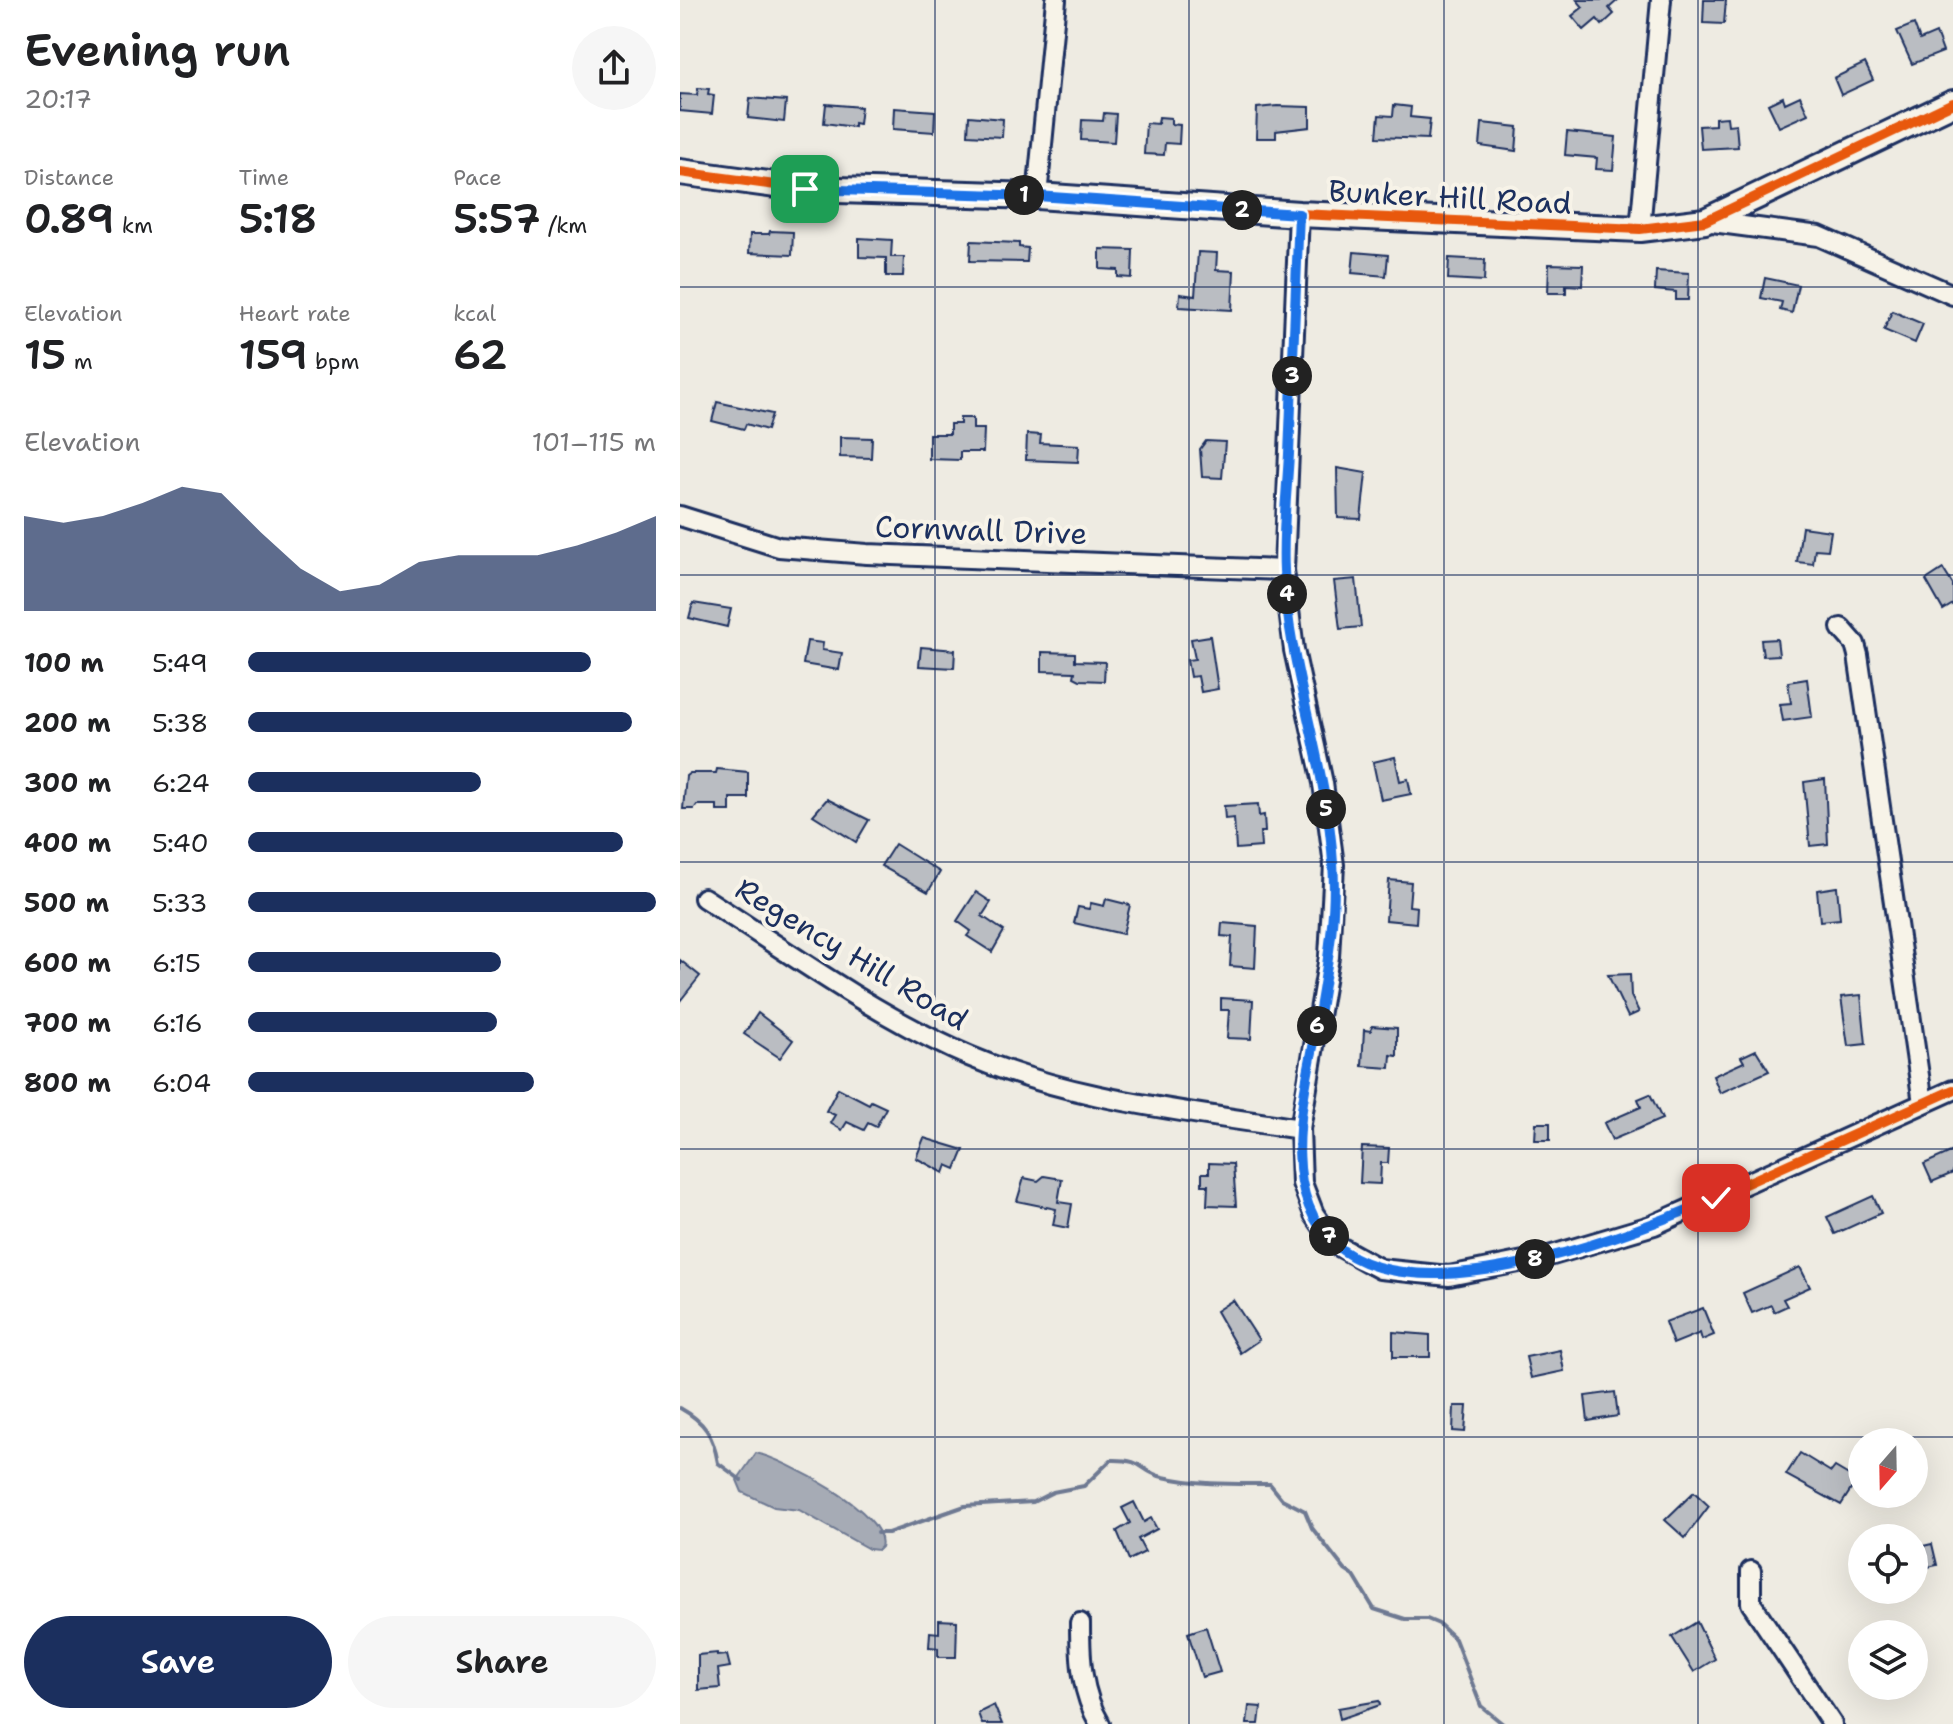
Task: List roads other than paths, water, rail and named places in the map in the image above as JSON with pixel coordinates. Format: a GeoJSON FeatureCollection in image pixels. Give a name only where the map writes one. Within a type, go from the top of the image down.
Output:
{"type":"FeatureCollection","features":[{"type":"Feature","properties":{"kind":"street"},"geometry":{"type":"LineString","coordinates":[[1037,196],[1056,0]]}},
{"type":"Feature","properties":{"kind":"street"},"geometry":{"type":"LineString","coordinates":[[1640,229],[1661,0]]}},
{"type":"Feature","properties":{"kind":"street","name":"Bunker Hill Road"},"geometry":{"type":"LineString","coordinates":[[680,172],[805,189],[1037,196],[1299,214],[1640,229],[1705,221],[1953,103]]}},
{"type":"Feature","properties":{"kind":"street"},"geometry":{"type":"LineString","coordinates":[[1299,214],[1284,570],[1294,650],[1323,783],[1334,865],[1329,957],[1300,1129],[1302,1183],[1314,1214],[1335,1244],[1380,1269],[1449,1276],[1549,1256],[1654,1225],[1953,1090]]}},
{"type":"Feature","properties":{"kind":"street"},"geometry":{"type":"LineString","coordinates":[[1705,221],[1819,236],[1953,295]]}},
{"type":"Feature","properties":{"kind":"street","name":"Cornwall Drive"},"geometry":{"type":"LineString","coordinates":[[680,516],[779,547],[867,554],[1284,570]]}},
{"type":"Feature","properties":{"kind":"street"},"geometry":{"type":"LineString","coordinates":[[1841,628],[1855,644],[1858,655],[1923,1103]]}},
{"type":"Feature","properties":{"kind":"street","name":"Regency Hill Road"},"geometry":{"type":"LineString","coordinates":[[704,898],[867,1002],[953,1049],[1025,1076],[1125,1102],[1300,1129]]}},
{"type":"Feature","properties":{"kind":"street"},"geometry":{"type":"LineString","coordinates":[[1751,1571],[1751,1603],[1832,1724]]}},
{"type":"Feature","properties":{"kind":"street"},"geometry":{"type":"LineString","coordinates":[[1080,1623],[1081,1675],[1089,1705],[1100,1724]]}},
{"type":"Feature","properties":{"kind":"waterway"},"geometry":{"type":"LineString","coordinates":[[680,1408],[706,1430],[718,1463],[741,1480]]}},
{"type":"Feature","properties":{"kind":"waterway"},"geometry":{"type":"LineString","coordinates":[[877,1533],[888,1533],[965,1506],[1033,1502],[1053,1492],[1084,1486],[1111,1460],[1130,1461],[1155,1475],[1176,1480],[1270,1484],[1282,1499],[1305,1511],[1312,1528],[1345,1570],[1354,1576],[1374,1609],[1405,1619],[1427,1619],[1439,1624],[1455,1639],[1481,1706],[1503,1724]]}}]}
